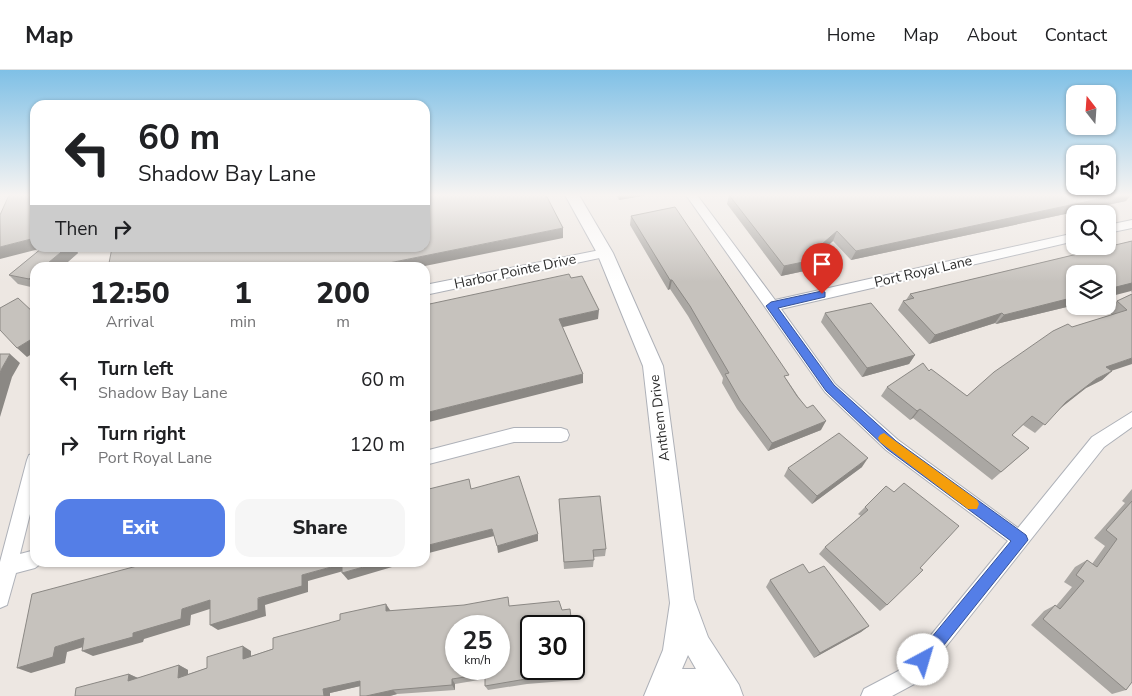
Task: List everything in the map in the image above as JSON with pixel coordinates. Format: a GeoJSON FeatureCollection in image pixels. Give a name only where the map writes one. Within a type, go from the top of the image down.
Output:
{"type":"FeatureCollection","features":[{"type":"Feature","properties":{"kind":"street","name":"Anthem Drive"},"geometry":{"type":"LineString","coordinates":[[589,224],[605,253],[653,366],[682,599],[697,645],[729,696]]}},
{"type":"Feature","properties":{"kind":"street"},"geometry":{"type":"LineString","coordinates":[[713,224],[830,388],[892,445],[1021,540]]}},
{"type":"Feature","properties":{"kind":"street"},"geometry":{"type":"LineString","coordinates":[[1116,227],[1131,224]]}},
{"type":"Feature","properties":{"kind":"street","name":"Port Royal Lane"},"geometry":{"type":"LineString","coordinates":[[771,306],[1066,239]]}},
{"type":"Feature","properties":{"kind":"street","name":"Harbor Pointe Drive"},"geometry":{"type":"LineString","coordinates":[[430,289],[605,253]]}},
{"type":"Feature","properties":{"kind":"street"},"geometry":{"type":"LineString","coordinates":[[871,696],[911,675],[1098,442],[1132,418]]}},
{"type":"Feature","properties":{"kind":"street"},"geometry":{"type":"LineString","coordinates":[[430,457],[514,435],[562,435]]}},
{"type":"Feature","properties":{"kind":"street"},"geometry":{"type":"LineString","coordinates":[[0,598],[30,480]]}},
{"type":"Feature","properties":{"kind":"street"},"geometry":{"type":"LineString","coordinates":[[8,566],[30,560]]}},
{"type":"Feature","properties":{"kind":"street","name":"Anthem Drive"},"geometry":{"type":"LineString","coordinates":[[659,696],[676,650],[682,599]]}},
{"type":"Feature","properties":{"kind":"street"},"geometry":{"type":"LineString","coordinates":[[659,696],[677,684],[690,681],[703,682],[729,696]]}},
{"type":"Feature","properties":{"kind":"building"},"geometry":{"type":"Polygon","coordinates":[[[0,224],[30,224],[30,239],[0,247],[0,224]]]}},
{"type":"Feature","properties":{"kind":"building"},"geometry":{"type":"Polygon","coordinates":[[[430,224],[561,224],[563,228],[394,262],[109,262],[111,252],[430,252],[430,224]]]}},
{"type":"Feature","properties":{"kind":"building"},"geometry":{"type":"Polygon","coordinates":[[[636,224],[687,224],[789,375],[784,376],[797,396],[807,408],[813,405],[826,421],[772,443],[740,400],[725,374],[729,373],[690,306],[672,280],[670,280],[636,224]]]}},
{"type":"Feature","properties":{"kind":"building"},"geometry":{"type":"Polygon","coordinates":[[[752,224],[981,224],[856,251],[837,231],[822,244],[832,256],[784,266],[752,224]]]}},
{"type":"Feature","properties":{"kind":"building"},"geometry":{"type":"Polygon","coordinates":[[[1132,241],[1132,283],[1116,287],[1116,265],[1066,265],[1066,299],[1004,315],[1002,313],[935,335],[903,301],[914,298],[910,294],[1073,255],[1116,255],[1116,245],[1132,241]]]}},
{"type":"Feature","properties":{"kind":"building"},"geometry":{"type":"Polygon","coordinates":[[[37,252],[61,252],[49,262],[30,262],[29,279],[9,275],[37,252]]]}},
{"type":"Feature","properties":{"kind":"building"},"geometry":{"type":"Polygon","coordinates":[[[569,274],[571,278],[582,276],[599,310],[559,319],[583,374],[430,412],[430,304],[569,274]]]}},
{"type":"Feature","properties":{"kind":"building"},"geometry":{"type":"Polygon","coordinates":[[[1132,294],[1132,358],[1106,367],[1112,371],[1096,379],[1066,402],[1045,425],[1032,416],[1012,435],[1029,448],[1001,472],[920,409],[917,411],[887,387],[923,363],[929,371],[931,369],[967,396],[994,372],[1053,331],[1068,324],[1072,327],[1116,315],[1127,310],[1117,301],[1132,294]]]}},
{"type":"Feature","properties":{"kind":"building"},"geometry":{"type":"Polygon","coordinates":[[[18,298],[30,309],[30,340],[17,348],[0,330],[0,308],[18,298]]]}},
{"type":"Feature","properties":{"kind":"building"},"geometry":{"type":"Polygon","coordinates":[[[871,303],[915,355],[867,368],[825,313],[871,303]]]}},
{"type":"Feature","properties":{"kind":"building"},"geometry":{"type":"Polygon","coordinates":[[[0,354],[10,354],[0,373],[0,354]]]}},
{"type":"Feature","properties":{"kind":"building"},"geometry":{"type":"Polygon","coordinates":[[[839,433],[868,458],[817,496],[788,468],[839,433]]]}},
{"type":"Feature","properties":{"kind":"building"},"geometry":{"type":"Polygon","coordinates":[[[519,476],[538,534],[497,546],[492,529],[430,545],[430,489],[469,479],[471,489],[519,476]]]}},
{"type":"Feature","properties":{"kind":"building"},"geometry":{"type":"Polygon","coordinates":[[[904,483],[959,526],[920,568],[923,570],[887,605],[825,547],[868,510],[865,507],[886,486],[894,492],[904,483]]]}},
{"type":"Feature","properties":{"kind":"building"},"geometry":{"type":"Polygon","coordinates":[[[600,496],[606,549],[593,550],[594,560],[564,562],[559,499],[600,496]]]}},
{"type":"Feature","properties":{"kind":"building"},"geometry":{"type":"Polygon","coordinates":[[[1132,501],[1132,682],[1126,690],[1043,619],[1055,605],[1060,609],[1084,581],[1076,575],[1087,560],[1097,567],[1117,539],[1106,530],[1132,501]]]}},
{"type":"Feature","properties":{"kind":"building"},"geometry":{"type":"Polygon","coordinates":[[[803,564],[809,573],[824,566],[869,626],[820,653],[770,580],[803,564]]]}},
{"type":"Feature","properties":{"kind":"building"},"geometry":{"type":"Polygon","coordinates":[[[133,567],[331,567],[302,575],[302,586],[258,598],[258,610],[210,625],[210,600],[182,609],[181,619],[133,633],[133,637],[82,651],[84,638],[55,647],[53,657],[17,668],[32,594],[133,567]]]}},
{"type":"Feature","properties":{"kind":"building"},"geometry":{"type":"Polygon","coordinates":[[[342,567],[363,567],[342,573],[342,567]]]}},
{"type":"Feature","properties":{"kind":"building"},"geometry":{"type":"Polygon","coordinates":[[[508,597],[509,606],[559,601],[562,610],[570,609],[571,615],[520,615],[520,680],[485,686],[485,680],[510,680],[510,615],[445,615],[445,680],[452,680],[452,685],[393,690],[366,696],[360,696],[360,681],[323,689],[324,696],[75,696],[76,688],[129,674],[128,681],[179,665],[178,678],[207,668],[207,657],[243,646],[243,659],[273,649],[273,638],[340,620],[340,614],[386,604],[386,611],[464,605],[508,597]]]}},
{"type":"Feature","properties":{"kind":"slow traffic"},"geometry":{"type":"LineString","coordinates":[[884,438],[973,504]]}},
{"type":"Feature","properties":{"kind":"route"},"geometry":{"type":"LineString","coordinates":[[822,294],[771,306],[830,388],[892,445],[1021,540],[923,660]]}}]}
